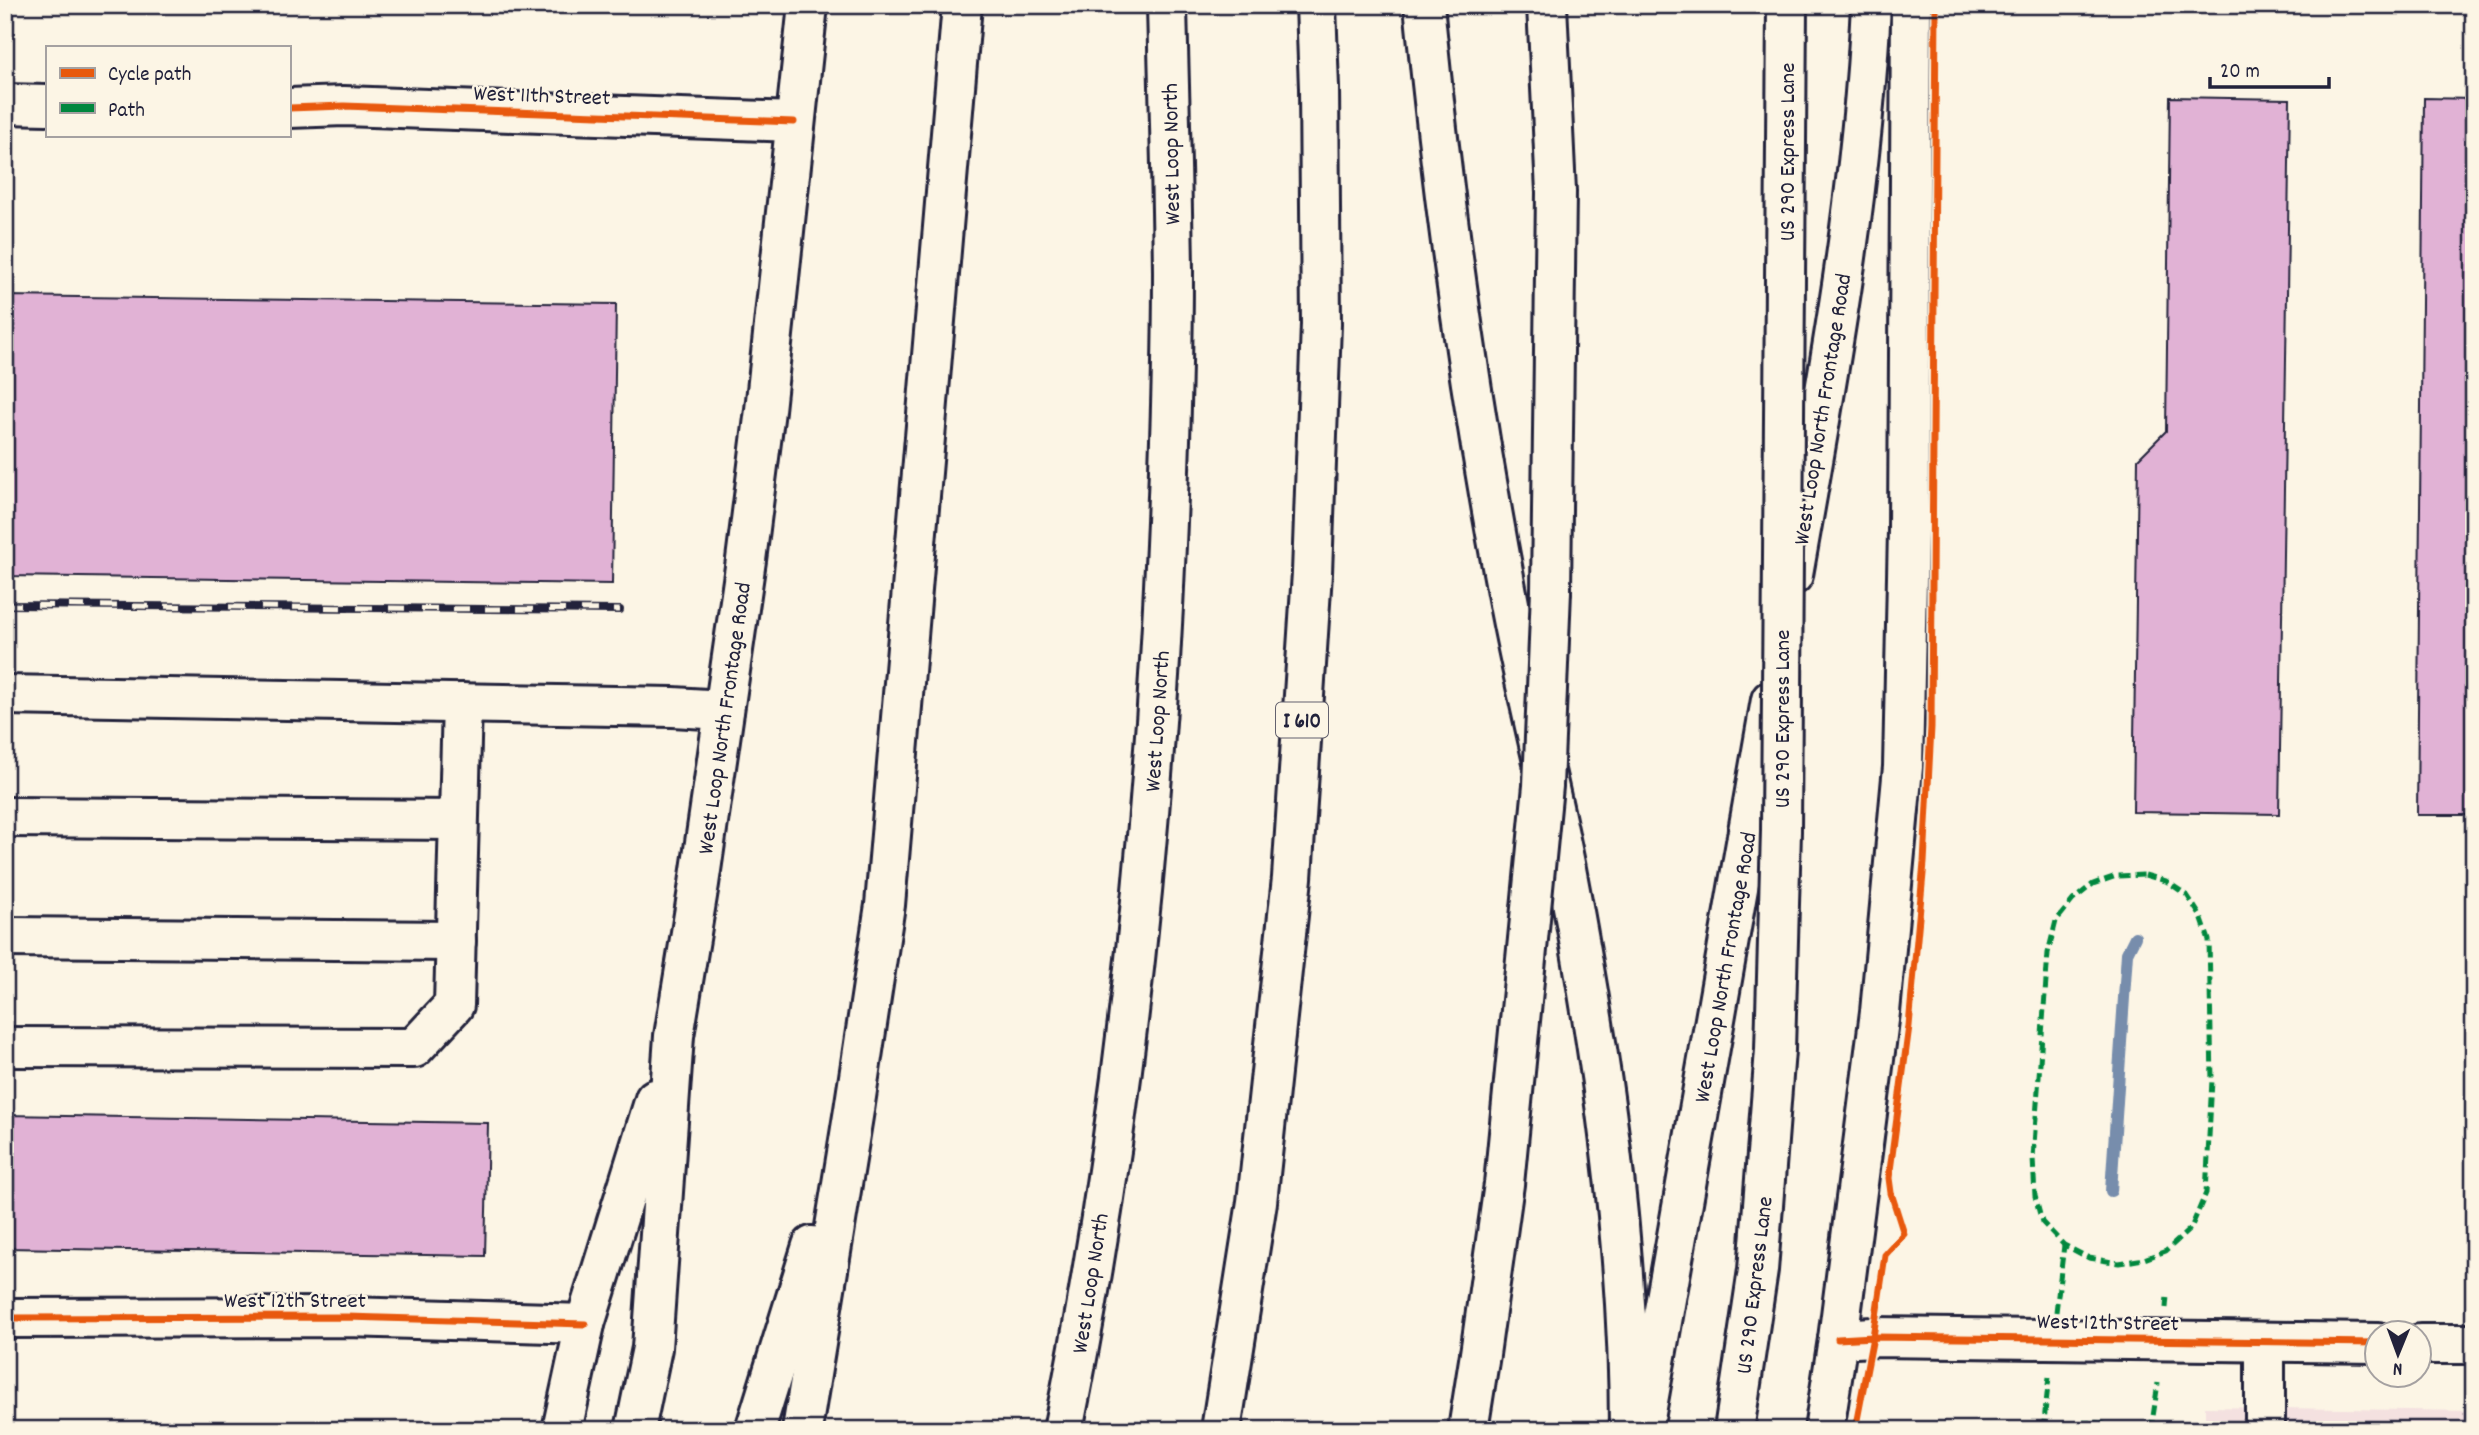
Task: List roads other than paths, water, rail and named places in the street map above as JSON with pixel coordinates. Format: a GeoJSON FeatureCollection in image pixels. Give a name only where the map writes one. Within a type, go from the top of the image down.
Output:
{"type":"FeatureCollection","features":[{"type":"Feature","properties":{"kind":"main road","name":"West Loop North Frontage Road"},"geometry":{"type":"LineString","coordinates":[[635,1430],[652,1348],[674,1036],[699,884],[763,423],[807,5]]}},
{"type":"Feature","properties":{"kind":"main road"},"geometry":{"type":"LineString","coordinates":[[802,1430],[885,905],[962,5]]}},
{"type":"Feature","properties":{"kind":"main road","name":"West Loop North"},"geometry":{"type":"LineString","coordinates":[[1063,1430],[1110,1155],[1136,951],[1151,794],[1162,632],[1170,432],[1173,273],[1167,5]]}},
{"type":"Feature","properties":{"kind":"main road","name":"I 610"},"geometry":{"type":"LineString","coordinates":[[1221,1430],[1257,1202],[1293,864],[1312,573],[1321,324],[1316,5]]}},
{"type":"Feature","properties":{"kind":"main road"},"geometry":{"type":"LineString","coordinates":[[1424,5],[1435,121],[1463,332],[1507,592],[1570,894],[1605,1109],[1620,1238],[1629,1430]]}},
{"type":"Feature","properties":{"kind":"main road"},"geometry":{"type":"LineString","coordinates":[[1468,1430],[1504,1184],[1544,786],[1554,493],[1556,192],[1547,5]]}},
{"type":"Feature","properties":{"kind":"main road","name":"US 290 Express Lane"},"geometry":{"type":"LineString","coordinates":[[1734,1430],[1758,1270],[1775,1049],[1781,804],[1787,5]]}},
{"type":"Feature","properties":{"kind":"main road","name":"West Loop North Frontage Road"},"geometry":{"type":"LineString","coordinates":[[1643,1430],[1828,379],[1848,241],[1871,5]]}},
{"type":"Feature","properties":{"kind":"main road"},"geometry":{"type":"LineString","coordinates":[[1824,1430],[1880,1012],[1903,767],[1908,517],[1911,5]]}},
{"type":"Feature","properties":{"kind":"main road"},"geometry":{"type":"LineString","coordinates":[[5,104],[46,105]]}},
{"type":"Feature","properties":{"kind":"main road","name":"West 11th Street"},"geometry":{"type":"LineString","coordinates":[[290,108],[344,106],[794,122]]}},
{"type":"Feature","properties":{"kind":"main road"},"geometry":{"type":"LineString","coordinates":[[5,695],[724,710]]}},
{"type":"Feature","properties":{"kind":"main road"},"geometry":{"type":"LineString","coordinates":[[5,1047],[414,1048],[454,1005],[462,703]]}},
{"type":"Feature","properties":{"kind":"main road"},"geometry":{"type":"LineString","coordinates":[[5,817],[458,820]]}},
{"type":"Feature","properties":{"kind":"main road"},"geometry":{"type":"LineString","coordinates":[[5,937],[456,942]]}},
{"type":"Feature","properties":{"kind":"main road"},"geometry":{"type":"LineString","coordinates":[[562,1430],[585,1324],[674,1036]]}},
{"type":"Feature","properties":{"kind":"main road"},"geometry":{"type":"LineString","coordinates":[[755,1430],[854,1110]]}},
{"type":"Feature","properties":{"kind":"main road","name":"West 12th Street"},"geometry":{"type":"LineString","coordinates":[[5,1318],[347,1317],[585,1324]]}},
{"type":"Feature","properties":{"kind":"main road","name":"West 12th Street"},"geometry":{"type":"LineString","coordinates":[[1838,1339],[1873,1337],[2364,1343]]}},
{"type":"Feature","properties":{"kind":"main road"},"geometry":{"type":"LineString","coordinates":[[2264,1342],[2265,1430]]}},
{"type":"Feature","properties":{"kind":"main road"},"geometry":{"type":"LineString","coordinates":[[2434,1344],[2474,1344]]}},
{"type":"Feature","properties":{"kind":"main road"},"geometry":{"type":"LineString","coordinates":[[1480,1354],[1481,1430]]}},
{"type":"Feature","properties":{"kind":"waterway"},"geometry":{"type":"LineString","coordinates":[[2111,1191],[2127,953],[2135,937]]}},
{"type":"Feature","properties":{"kind":"railway"},"geometry":{"type":"LineString","coordinates":[[5,605],[620,610]]}}]}
